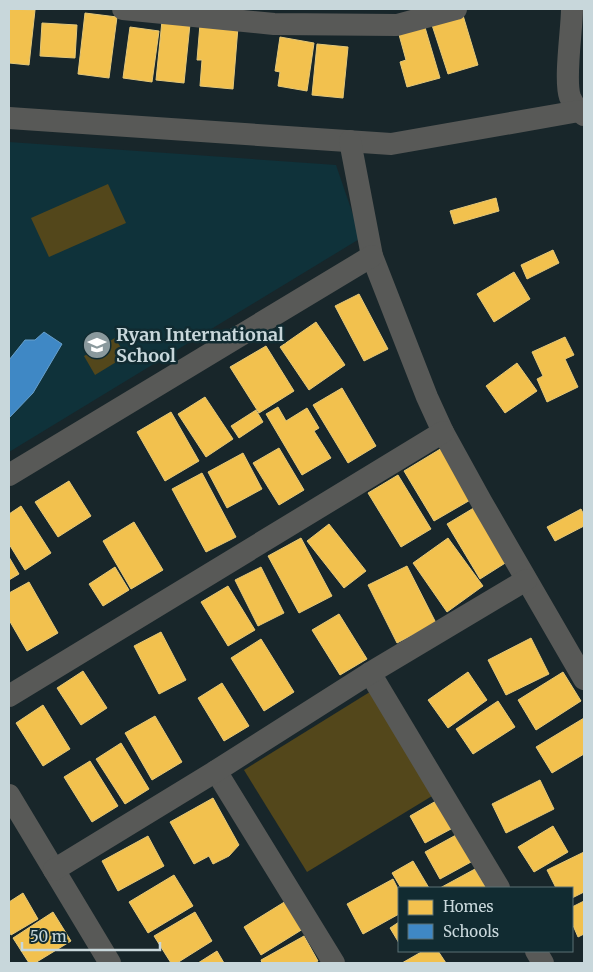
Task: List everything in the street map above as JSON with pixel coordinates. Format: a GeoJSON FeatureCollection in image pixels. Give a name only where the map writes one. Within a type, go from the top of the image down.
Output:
{"type":"FeatureCollection","features":[{"type":"Feature","properties":{"kind":"street"},"geometry":{"type":"LineString","coordinates":[[126,9],[274,24],[398,17],[456,9]]}},
{"type":"Feature","properties":{"kind":"street"},"geometry":{"type":"LineString","coordinates":[[9,118],[391,144],[581,113],[569,96],[572,9]]}},
{"type":"Feature","properties":{"kind":"street"},"geometry":{"type":"LineString","coordinates":[[350,142],[372,256],[417,374],[443,432],[584,679]]}},
{"type":"Feature","properties":{"kind":"street"},"geometry":{"type":"LineString","coordinates":[[9,475],[372,256]]}},
{"type":"Feature","properties":{"kind":"street"},"geometry":{"type":"LineString","coordinates":[[9,696],[443,432]]}},
{"type":"Feature","properties":{"kind":"street"},"geometry":{"type":"LineString","coordinates":[[54,870],[216,771],[370,673],[526,580]]}},
{"type":"Feature","properties":{"kind":"street"},"geometry":{"type":"LineString","coordinates":[[370,673],[498,887]]}},
{"type":"Feature","properties":{"kind":"street"},"geometry":{"type":"LineString","coordinates":[[216,771],[334,963]]}},
{"type":"Feature","properties":{"kind":"street"},"geometry":{"type":"LineString","coordinates":[[9,794],[110,963]]}},
{"type":"Feature","properties":{"kind":"street"},"geometry":{"type":"LineString","coordinates":[[537,952],[543,963]]}},
{"type":"Feature","properties":{"kind":"shaded area","name":"Ryan International School"},"geometry":{"type":"Polygon","coordinates":[[[9,142],[336,165],[361,238],[9,452],[9,142]]]}},
{"type":"Feature","properties":{"kind":"shaded area"},"geometry":{"type":"Polygon","coordinates":[[[108,184],[126,223],[49,257],[31,218],[108,184]]]}},
{"type":"Feature","properties":{"kind":"shaded area"},"geometry":{"type":"Polygon","coordinates":[[[115,338],[126,356],[95,375],[84,356],[115,338]]]}},
{"type":"Feature","properties":{"kind":"shaded area"},"geometry":{"type":"Polygon","coordinates":[[[373,690],[437,793],[307,872],[244,770],[373,690]]]}},
{"type":"Feature","properties":{"kind":"building: Homes"},"geometry":{"type":"Polygon","coordinates":[[[9,9],[35,10],[29,65],[9,63],[9,9]]]}},
{"type":"Feature","properties":{"kind":"building: Homes"},"geometry":{"type":"Polygon","coordinates":[[[462,12],[478,65],[448,74],[431,22],[462,12]]]}},
{"type":"Feature","properties":{"kind":"building: Homes"},"geometry":{"type":"Polygon","coordinates":[[[85,13],[117,17],[109,78],[78,74],[85,13]]]}},
{"type":"Feature","properties":{"kind":"building: Homes"},"geometry":{"type":"Polygon","coordinates":[[[162,21],[190,24],[184,83],[156,80],[162,21]]]}},
{"type":"Feature","properties":{"kind":"building: Homes"},"geometry":{"type":"Polygon","coordinates":[[[42,23],[77,25],[75,58],[40,56],[42,23]]]}},
{"type":"Feature","properties":{"kind":"building: Homes"},"geometry":{"type":"Polygon","coordinates":[[[200,24],[238,27],[233,89],[200,86],[202,60],[197,60],[200,24]]]}},
{"type":"Feature","properties":{"kind":"building: Homes"},"geometry":{"type":"Polygon","coordinates":[[[424,24],[440,78],[407,87],[400,62],[406,60],[398,31],[424,24]]]}},
{"type":"Feature","properties":{"kind":"building: Homes"},"geometry":{"type":"Polygon","coordinates":[[[130,27],[159,31],[152,82],[123,78],[130,27]]]}},
{"type":"Feature","properties":{"kind":"building: Homes"},"geometry":{"type":"Polygon","coordinates":[[[280,37],[314,43],[307,91],[278,86],[280,72],[275,71],[280,37]]]}},
{"type":"Feature","properties":{"kind":"building: Homes"},"geometry":{"type":"Polygon","coordinates":[[[317,44],[348,47],[343,98],[312,95],[317,44]]]}},
{"type":"Feature","properties":{"kind":"building: Homes"},"geometry":{"type":"Polygon","coordinates":[[[496,198],[499,211],[454,224],[450,211],[496,198]]]}},
{"type":"Feature","properties":{"kind":"building: Homes"},"geometry":{"type":"Polygon","coordinates":[[[553,250],[559,263],[527,279],[521,265],[553,250]]]}},
{"type":"Feature","properties":{"kind":"building: Homes"},"geometry":{"type":"Polygon","coordinates":[[[514,272],[530,299],[494,322],[477,294],[514,272]]]}},
{"type":"Feature","properties":{"kind":"building: Homes"},"geometry":{"type":"Polygon","coordinates":[[[359,294],[388,349],[364,361],[335,306],[359,294]]]}},
{"type":"Feature","properties":{"kind":"building: Homes"},"geometry":{"type":"Polygon","coordinates":[[[316,322],[345,365],[309,390],[280,347],[316,322]]]}},
{"type":"Feature","properties":{"kind":"building: Homes"},"geometry":{"type":"Polygon","coordinates":[[[565,337],[574,355],[565,359],[578,387],[547,402],[537,379],[543,376],[532,352],[565,337]]]}},
{"type":"Feature","properties":{"kind":"building: Homes"},"geometry":{"type":"Polygon","coordinates":[[[266,346],[294,391],[259,413],[230,367],[266,346]]]}},
{"type":"Feature","properties":{"kind":"building: Homes"},"geometry":{"type":"Polygon","coordinates":[[[517,363],[537,391],[505,413],[486,386],[517,363]]]}},
{"type":"Feature","properties":{"kind":"building: Homes"},"geometry":{"type":"Polygon","coordinates":[[[342,388],[376,446],[348,463],[313,405],[342,388]]]}},
{"type":"Feature","properties":{"kind":"building: Homes"},"geometry":{"type":"Polygon","coordinates":[[[205,397],[233,439],[206,457],[178,414],[205,397]]]}},
{"type":"Feature","properties":{"kind":"building: Homes"},"geometry":{"type":"Polygon","coordinates":[[[278,407],[286,421],[307,408],[319,428],[314,431],[331,458],[302,475],[266,414],[278,407]]]}},
{"type":"Feature","properties":{"kind":"building: Homes"},"geometry":{"type":"Polygon","coordinates":[[[256,410],[263,422],[239,438],[231,426],[256,410]]]}},
{"type":"Feature","properties":{"kind":"building: Homes"},"geometry":{"type":"Polygon","coordinates":[[[171,412],[199,461],[165,481],[137,432],[171,412]]]}},
{"type":"Feature","properties":{"kind":"building: Homes"},"geometry":{"type":"Polygon","coordinates":[[[279,448],[304,490],[279,505],[253,463],[279,448]]]}},
{"type":"Feature","properties":{"kind":"building: Homes"},"geometry":{"type":"Polygon","coordinates":[[[442,448],[472,499],[434,521],[404,471],[442,448]]]}},
{"type":"Feature","properties":{"kind":"building: Homes"},"geometry":{"type":"Polygon","coordinates":[[[243,453],[262,489],[227,508],[208,472],[243,453]]]}},
{"type":"Feature","properties":{"kind":"building: Homes"},"geometry":{"type":"Polygon","coordinates":[[[202,473],[236,537],[206,552],[172,489],[202,473]]]}},
{"type":"Feature","properties":{"kind":"building: Homes"},"geometry":{"type":"Polygon","coordinates":[[[398,475],[431,529],[401,547],[368,493],[398,475]]]}},
{"type":"Feature","properties":{"kind":"building: Homes"},"geometry":{"type":"Polygon","coordinates":[[[69,481],[91,516],[58,537],[35,502],[69,481]]]}},
{"type":"Feature","properties":{"kind":"building: Homes"},"geometry":{"type":"Polygon","coordinates":[[[21,506],[51,553],[25,570],[9,544],[9,514],[21,506]]]}},
{"type":"Feature","properties":{"kind":"building: Homes"},"geometry":{"type":"Polygon","coordinates":[[[477,506],[510,560],[480,579],[447,524],[477,506]]]}},
{"type":"Feature","properties":{"kind":"building: Homes"},"geometry":{"type":"Polygon","coordinates":[[[581,509],[584,515],[584,526],[555,541],[547,527],[581,509]]]}},
{"type":"Feature","properties":{"kind":"building: Homes"},"geometry":{"type":"Polygon","coordinates":[[[134,522],[163,570],[131,589],[103,541],[134,522]]]}},
{"type":"Feature","properties":{"kind":"building: Homes"},"geometry":{"type":"Polygon","coordinates":[[[329,524],[366,571],[344,588],[307,541],[329,524]]]}},
{"type":"Feature","properties":{"kind":"building: Homes"},"geometry":{"type":"Polygon","coordinates":[[[301,538],[332,596],[299,613],[268,556],[301,538]]]}},
{"type":"Feature","properties":{"kind":"building: Homes"},"geometry":{"type":"Polygon","coordinates":[[[448,538],[483,586],[447,612],[413,563],[448,538]]]}},
{"type":"Feature","properties":{"kind":"building: Homes"},"geometry":{"type":"Polygon","coordinates":[[[9,557],[19,574],[9,580],[9,557]]]}},
{"type":"Feature","properties":{"kind":"building: Homes"},"geometry":{"type":"Polygon","coordinates":[[[407,566],[436,623],[397,643],[368,585],[407,566]]]}},
{"type":"Feature","properties":{"kind":"building: Homes"},"geometry":{"type":"Polygon","coordinates":[[[115,567],[129,590],[103,606],[89,584],[115,567]]]}},
{"type":"Feature","properties":{"kind":"building: Homes"},"geometry":{"type":"Polygon","coordinates":[[[261,567],[284,613],[258,626],[235,580],[261,567]]]}},
{"type":"Feature","properties":{"kind":"building: Homes"},"geometry":{"type":"Polygon","coordinates":[[[29,582],[58,633],[27,651],[9,620],[9,593],[29,582]]]}},
{"type":"Feature","properties":{"kind":"building: Homes"},"geometry":{"type":"Polygon","coordinates":[[[228,586],[255,630],[228,646],[201,602],[228,586]]]}},
{"type":"Feature","properties":{"kind":"building: Homes"},"geometry":{"type":"Polygon","coordinates":[[[339,614],[367,659],[340,675],[312,630],[339,614]]]}},
{"type":"Feature","properties":{"kind":"building: Homes"},"geometry":{"type":"Polygon","coordinates":[[[161,632],[186,680],[159,694],[134,646],[161,632]]]}},
{"type":"Feature","properties":{"kind":"building: Homes"},"geometry":{"type":"Polygon","coordinates":[[[531,638],[549,674],[506,695],[488,660],[531,638]]]}},
{"type":"Feature","properties":{"kind":"building: Homes"},"geometry":{"type":"Polygon","coordinates":[[[261,639],[294,692],[264,711],[231,658],[261,639]]]}},
{"type":"Feature","properties":{"kind":"building: Homes"},"geometry":{"type":"Polygon","coordinates":[[[83,671],[107,708],[81,725],[57,688],[83,671]]]}},
{"type":"Feature","properties":{"kind":"building: Homes"},"geometry":{"type":"Polygon","coordinates":[[[468,672],[487,700],[448,728],[428,700],[468,672]]]}},
{"type":"Feature","properties":{"kind":"building: Homes"},"geometry":{"type":"Polygon","coordinates":[[[563,672],[581,701],[536,730],[518,700],[563,672]]]}},
{"type":"Feature","properties":{"kind":"building: Homes"},"geometry":{"type":"Polygon","coordinates":[[[222,683],[249,726],[224,741],[198,698],[222,683]]]}},
{"type":"Feature","properties":{"kind":"building: Homes"},"geometry":{"type":"Polygon","coordinates":[[[498,701],[515,727],[473,754],[456,729],[498,701]]]}},
{"type":"Feature","properties":{"kind":"building: Homes"},"geometry":{"type":"Polygon","coordinates":[[[43,705],[70,749],[43,766],[16,723],[43,705]]]}},
{"type":"Feature","properties":{"kind":"building: Homes"},"geometry":{"type":"Polygon","coordinates":[[[155,716],[182,762],[152,780],[125,733],[155,716]]]}},
{"type":"Feature","properties":{"kind":"building: Homes"},"geometry":{"type":"Polygon","coordinates":[[[584,718],[584,754],[552,773],[536,747],[584,718]]]}},
{"type":"Feature","properties":{"kind":"building: Homes"},"geometry":{"type":"Polygon","coordinates":[[[121,743],[149,789],[125,804],[96,759],[121,743]]]}},
{"type":"Feature","properties":{"kind":"building: Homes"},"geometry":{"type":"Polygon","coordinates":[[[90,761],[118,806],[92,822],[64,777],[90,761]]]}},
{"type":"Feature","properties":{"kind":"building: Homes"},"geometry":{"type":"Polygon","coordinates":[[[540,780],[554,809],[506,833],[492,804],[540,780]]]}},
{"type":"Feature","properties":{"kind":"building: Homes"},"geometry":{"type":"Polygon","coordinates":[[[213,798],[239,845],[229,856],[213,864],[209,856],[194,864],[170,822],[213,798]]]}},
{"type":"Feature","properties":{"kind":"building: Homes"},"geometry":{"type":"Polygon","coordinates":[[[436,801],[451,829],[425,843],[410,816],[436,801]]]}},
{"type":"Feature","properties":{"kind":"building: Homes"},"geometry":{"type":"Polygon","coordinates":[[[553,826],[568,852],[534,872],[518,847],[553,826]]]}},
{"type":"Feature","properties":{"kind":"building: Homes"},"geometry":{"type":"Polygon","coordinates":[[[456,835],[471,862],[440,879],[425,852],[456,835]]]}},
{"type":"Feature","properties":{"kind":"building: Homes"},"geometry":{"type":"Polygon","coordinates":[[[148,836],[164,866],[118,891],[102,861],[148,836]]]}},
{"type":"Feature","properties":{"kind":"building: Homes"},"geometry":{"type":"Polygon","coordinates":[[[584,852],[584,892],[573,898],[573,887],[556,887],[547,870],[584,852]]]}},
{"type":"Feature","properties":{"kind":"building: Homes"},"geometry":{"type":"Polygon","coordinates":[[[413,861],[428,887],[400,887],[392,873],[413,861]]]}},
{"type":"Feature","properties":{"kind":"building: Homes"},"geometry":{"type":"Polygon","coordinates":[[[475,869],[485,887],[442,887],[475,869]]]}},
{"type":"Feature","properties":{"kind":"building: Homes"},"geometry":{"type":"Polygon","coordinates":[[[174,875],[193,906],[148,933],[129,902],[174,875]]]}},
{"type":"Feature","properties":{"kind":"building: Homes"},"geometry":{"type":"Polygon","coordinates":[[[393,879],[398,889],[398,915],[363,934],[347,904],[393,879]]]}},
{"type":"Feature","properties":{"kind":"building: Homes"},"geometry":{"type":"Polygon","coordinates":[[[23,893],[38,919],[11,935],[9,931],[9,902],[23,893]]]}},
{"type":"Feature","properties":{"kind":"building: Homes"},"geometry":{"type":"Polygon","coordinates":[[[286,901],[303,929],[261,955],[244,927],[286,901]]]}},
{"type":"Feature","properties":{"kind":"building: Homes"},"geometry":{"type":"Polygon","coordinates":[[[584,901],[584,934],[578,937],[573,925],[573,906],[584,901]]]}},
{"type":"Feature","properties":{"kind":"building: Homes"},"geometry":{"type":"Polygon","coordinates":[[[53,912],[71,941],[35,963],[29,963],[13,938],[53,912]]]}},
{"type":"Feature","properties":{"kind":"building: Homes"},"geometry":{"type":"Polygon","coordinates":[[[195,912],[212,941],[177,963],[171,963],[154,936],[195,912]]]}},
{"type":"Feature","properties":{"kind":"building: Homes"},"geometry":{"type":"Polygon","coordinates":[[[398,923],[398,941],[390,928],[398,923]]]}},
{"type":"Feature","properties":{"kind":"building: Homes"},"geometry":{"type":"Polygon","coordinates":[[[304,936],[318,961],[314,963],[262,963],[261,960],[304,936]]]}},
{"type":"Feature","properties":{"kind":"building: Homes"},"geometry":{"type":"Polygon","coordinates":[[[217,951],[224,963],[198,963],[217,951]]]}},
{"type":"Feature","properties":{"kind":"building: Homes"},"geometry":{"type":"Polygon","coordinates":[[[421,952],[439,952],[446,963],[402,963],[421,952]]]}},
{"type":"Feature","properties":{"kind":"building: Schools"},"geometry":{"type":"Polygon","coordinates":[[[44,332],[62,344],[33,393],[9,418],[9,360],[25,340],[35,340],[44,332]]]}},
{"type":"Feature","properties":{"kind":"place","name":"Ryan International School"},"geometry":{"type":"Point","coordinates":[97,345]}}]}
